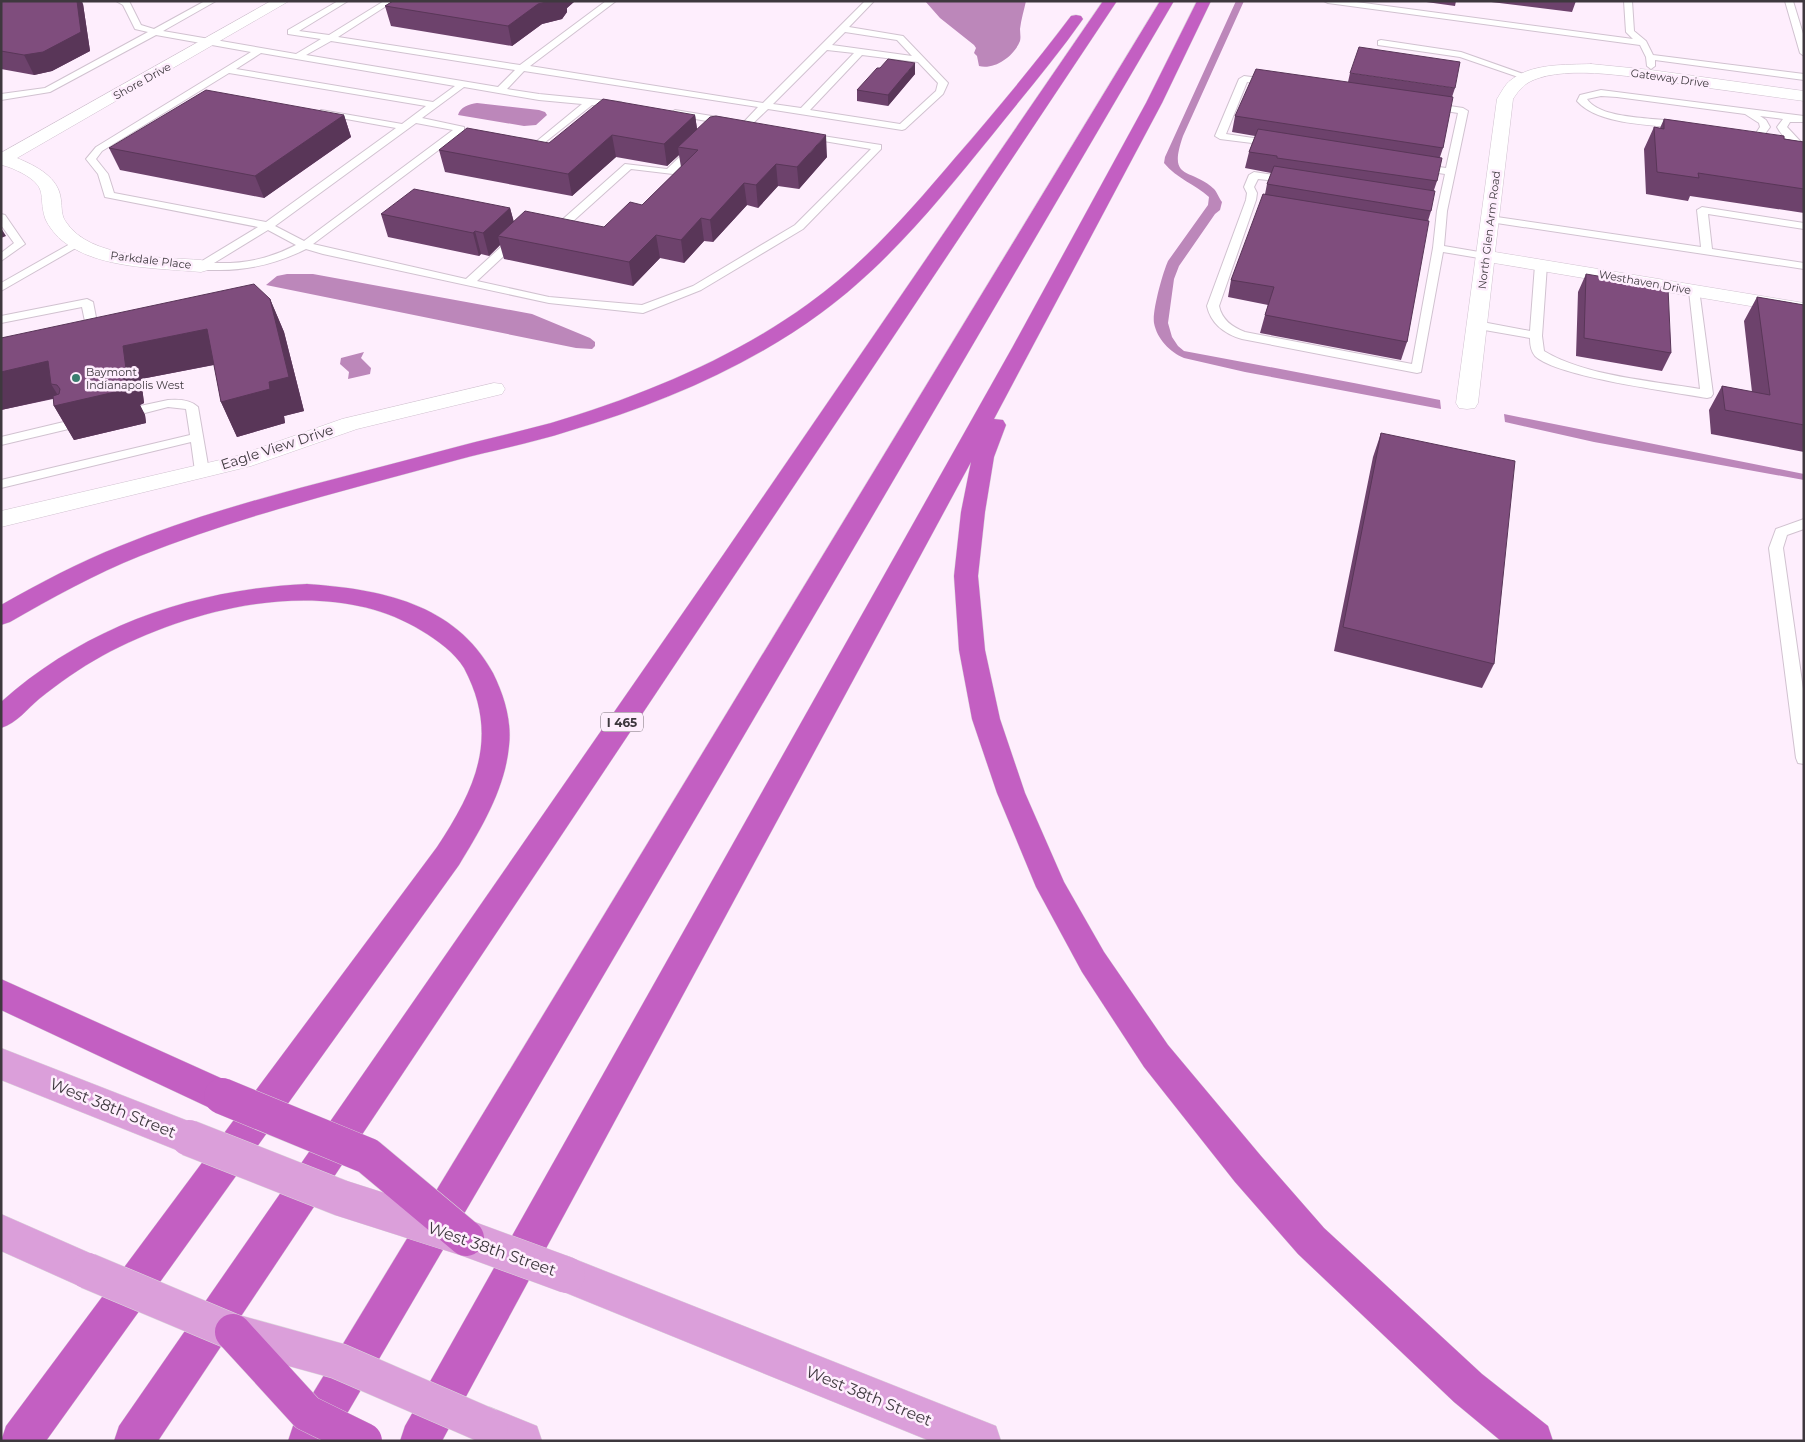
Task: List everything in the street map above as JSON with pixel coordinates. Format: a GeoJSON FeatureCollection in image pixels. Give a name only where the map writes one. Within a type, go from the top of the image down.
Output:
{"type":"FeatureCollection","features":[{"type":"Feature","properties":{"kind":"highway"},"geometry":{"type":"LineString","coordinates":[[1,616],[96,565],[141,547],[262,507],[595,416],[663,391],[706,372],[764,341],[812,311],[833,295],[871,264],[896,238],[1056,47],[1089,1]]}},
{"type":"Feature","properties":{"kind":"highway","name":"I 465"},"geometry":{"type":"LineString","coordinates":[[134,1441],[1110,1]]}},
{"type":"Feature","properties":{"kind":"highway"},"geometry":{"type":"LineString","coordinates":[[308,1441],[1167,1]]}},
{"type":"Feature","properties":{"kind":"highway"},"geometry":{"type":"LineString","coordinates":[[420,1441],[1022,348],[1154,103],[1204,1]]}},
{"type":"Feature","properties":{"kind":"highway"},"geometry":{"type":"LineString","coordinates":[[1022,348],[983,457],[973,512],[966,576],[972,650],[986,718],[1011,792],[1051,887],[1093,962],[1156,1056],[1248,1169],[1311,1241],[1468,1388],[1533,1441]]}},
{"type":"Feature","properties":{"kind":"highway"},"geometry":{"type":"LineString","coordinates":[[1,718],[51,676],[98,647],[122,635],[171,616],[220,602],[293,592],[361,597],[400,608],[436,625],[474,663],[489,695],[496,732],[494,752],[483,792],[462,835],[21,1441]]}},
{"type":"Feature","properties":{"kind":"highway"},"geometry":{"type":"LineString","coordinates":[[1,994],[222,1096],[368,1156],[466,1238]]}},
{"type":"Feature","properties":{"kind":"highway"},"geometry":{"type":"LineString","coordinates":[[233,1332],[307,1413],[364,1441]]}},
{"type":"Feature","properties":{"kind":"main road","name":"West 38th Street"},"geometry":{"type":"LineString","coordinates":[[1,1064],[341,1198],[466,1238],[567,1275],[981,1441]]}},
{"type":"Feature","properties":{"kind":"main road"},"geometry":{"type":"LineString","coordinates":[[1,1232],[233,1332],[338,1361],[506,1434]]}},
{"type":"Feature","properties":{"kind":"street","name":"Shore Drive"},"geometry":{"type":"LineString","coordinates":[[2,159],[282,1]]}},
{"type":"Feature","properties":{"kind":"street","name":"Gateway Drive"},"geometry":{"type":"LineString","coordinates":[[1531,76],[1554,70],[1582,69],[1652,75],[1804,96]]}},
{"type":"Feature","properties":{"kind":"street","name":"North Glen Arm Road"},"geometry":{"type":"LineString","coordinates":[[1467,402],[1505,96],[1511,87],[1531,76]]}},
{"type":"Feature","properties":{"kind":"street","name":"Parkdale Place"},"geometry":{"type":"LineString","coordinates":[[2,159],[24,167],[42,179],[52,194],[52,215],[58,227],[77,243],[96,253],[114,257],[201,266]]}},
{"type":"Feature","properties":{"kind":"street","name":"Westhaven Drive"},"geometry":{"type":"LineString","coordinates":[[1486,256],[1804,309]]}},
{"type":"Feature","properties":{"kind":"street","name":"Eagle View Drive"},"geometry":{"type":"LineString","coordinates":[[1,519],[250,459],[343,426],[494,388]]}},
{"type":"Feature","properties":{"kind":"lane"},"geometry":{"type":"LineString","coordinates":[[120,1],[126,3],[138,27],[155,32],[539,97],[633,106]]}},
{"type":"Feature","properties":{"kind":"lane"},"geometry":{"type":"LineString","coordinates":[[1,97],[47,90],[212,1]]}},
{"type":"Feature","properties":{"kind":"lane"},"geometry":{"type":"LineString","coordinates":[[344,1],[291,32],[902,127],[940,92],[944,82],[900,38],[843,29]]}},
{"type":"Feature","properties":{"kind":"lane"},"geometry":{"type":"LineString","coordinates":[[298,56],[390,1]]}},
{"type":"Feature","properties":{"kind":"lane"},"geometry":{"type":"LineString","coordinates":[[500,90],[522,68],[612,1]]}},
{"type":"Feature","properties":{"kind":"lane"},"geometry":{"type":"LineString","coordinates":[[669,112],[719,124],[751,126],[766,106],[870,1]]}},
{"type":"Feature","properties":{"kind":"lane"},"geometry":{"type":"LineString","coordinates":[[1328,1],[1643,42]]}},
{"type":"Feature","properties":{"kind":"lane"},"geometry":{"type":"LineString","coordinates":[[1628,1],[1630,32],[1643,42],[1650,57],[1652,75]]}},
{"type":"Feature","properties":{"kind":"lane"},"geometry":{"type":"LineString","coordinates":[[1790,1],[1804,53]]}},
{"type":"Feature","properties":{"kind":"lane"},"geometry":{"type":"LineString","coordinates":[[1381,43],[1461,55],[1531,76]]}},
{"type":"Feature","properties":{"kind":"lane"},"geometry":{"type":"LineString","coordinates":[[825,47],[922,60]]}},
{"type":"Feature","properties":{"kind":"lane"},"geometry":{"type":"LineString","coordinates":[[260,50],[99,149],[91,158],[103,174],[109,195],[268,226],[305,245],[323,251],[468,283],[549,300],[643,309],[697,288],[799,227],[878,147],[793,133]]}},
{"type":"Feature","properties":{"kind":"lane"},"geometry":{"type":"LineString","coordinates":[[803,112],[861,51]]}},
{"type":"Feature","properties":{"kind":"lane"},"geometry":{"type":"LineString","coordinates":[[1650,57],[1804,77]]}},
{"type":"Feature","properties":{"kind":"lane"},"geometry":{"type":"LineString","coordinates":[[227,70],[435,104]]}},
{"type":"Feature","properties":{"kind":"lane"},"geometry":{"type":"LineString","coordinates":[[1282,84],[1244,79],[1220,136],[1287,146]]}},
{"type":"Feature","properties":{"kind":"lane"},"geometry":{"type":"LineString","coordinates":[[201,266],[268,226],[463,84]]}},
{"type":"Feature","properties":{"kind":"lane"},"geometry":{"type":"LineString","coordinates":[[196,89],[215,92]]}},
{"type":"Feature","properties":{"kind":"lane"},"geometry":{"type":"LineString","coordinates":[[1693,127],[1608,115],[1595,111],[1582,101],[1583,97],[1601,93],[1799,119]]}},
{"type":"Feature","properties":{"kind":"lane"},"geometry":{"type":"LineString","coordinates":[[513,139],[539,144],[590,102]]}},
{"type":"Feature","properties":{"kind":"lane"},"geometry":{"type":"LineString","coordinates":[[1301,183],[1254,175],[1249,187],[1255,205],[1213,306],[1213,312],[1231,331],[1242,335],[1416,369],[1439,205],[1450,172],[1462,111],[1415,104]]}},
{"type":"Feature","properties":{"kind":"lane"},"geometry":{"type":"LineString","coordinates":[[310,110],[404,127]]}},
{"type":"Feature","properties":{"kind":"lane"},"geometry":{"type":"LineString","coordinates":[[1748,112],[1763,122],[1765,127],[1763,137],[1800,142]]}},
{"type":"Feature","properties":{"kind":"lane"},"geometry":{"type":"LineString","coordinates":[[1799,119],[1787,120],[1782,127],[1784,131],[1800,142]]}},
{"type":"Feature","properties":{"kind":"lane"},"geometry":{"type":"LineString","coordinates":[[201,266],[237,268],[260,265],[280,258],[305,245],[465,130],[415,120]]}},
{"type":"Feature","properties":{"kind":"lane"},"geometry":{"type":"LineString","coordinates":[[468,283],[532,228],[553,228],[567,221],[629,166],[669,172],[702,140]]}},
{"type":"Feature","properties":{"kind":"lane"},"geometry":{"type":"LineString","coordinates":[[1412,166],[1450,172]]}},
{"type":"Feature","properties":{"kind":"lane"},"geometry":{"type":"LineString","coordinates":[[1708,252],[1702,210],[1804,226]]}},
{"type":"Feature","properties":{"kind":"lane"},"geometry":{"type":"LineString","coordinates":[[1,218],[20,244],[1,258]]}},
{"type":"Feature","properties":{"kind":"lane"},"geometry":{"type":"LineString","coordinates":[[1490,218],[1804,266]]}},
{"type":"Feature","properties":{"kind":"lane"},"geometry":{"type":"LineString","coordinates":[[1435,239],[1486,256]]}},
{"type":"Feature","properties":{"kind":"lane"},"geometry":{"type":"LineString","coordinates":[[1,288],[77,243]]}},
{"type":"Feature","properties":{"kind":"lane"},"geometry":{"type":"LineString","coordinates":[[1541,265],[1536,336],[1536,348],[1541,355],[1568,367],[1707,394],[1695,291]]}},
{"type":"Feature","properties":{"kind":"lane"},"geometry":{"type":"LineString","coordinates":[[1,320],[87,302],[93,333],[75,337]]}},
{"type":"Feature","properties":{"kind":"lane"},"geometry":{"type":"LineString","coordinates":[[1477,325],[1536,336]]}},
{"type":"Feature","properties":{"kind":"lane"},"geometry":{"type":"LineString","coordinates":[[145,408],[172,402],[184,403],[192,407],[202,470]]}},
{"type":"Feature","properties":{"kind":"lane"},"geometry":{"type":"LineString","coordinates":[[1,441],[72,424]]}},
{"type":"Feature","properties":{"kind":"lane"},"geometry":{"type":"LineString","coordinates":[[1,484],[197,437]]}},
{"type":"Feature","properties":{"kind":"lane"},"geometry":{"type":"LineString","coordinates":[[1804,524],[1781,532],[1776,548],[1804,758]]}},
{"type":"Feature","properties":{"kind":"shaded area"},"geometry":{"type":"Polygon","coordinates":[[[925,1],[1026,1],[1020,26],[1020,41],[1009,57],[1003,61],[991,66],[979,66],[977,56],[974,53],[976,48],[974,45],[940,18],[925,1]]]}},
{"type":"Feature","properties":{"kind":"shaded area"},"geometry":{"type":"Polygon","coordinates":[[[1236,1],[1244,1],[1183,136],[1179,151],[1178,161],[1184,172],[1205,182],[1214,189],[1222,202],[1220,210],[1215,214],[1179,266],[1174,279],[1168,323],[1172,337],[1184,351],[1440,400],[1441,409],[1245,372],[1184,358],[1169,349],[1161,340],[1154,323],[1154,317],[1158,292],[1166,266],[1208,205],[1209,197],[1169,169],[1164,163],[1165,157],[1236,1]]]}},
{"type":"Feature","properties":{"kind":"shaded area"},"geometry":{"type":"Polygon","coordinates":[[[477,103],[539,110],[547,115],[536,125],[524,126],[458,115],[465,106],[477,103]]]}},
{"type":"Feature","properties":{"kind":"shaded area"},"geometry":{"type":"Polygon","coordinates":[[[313,274],[532,314],[590,338],[595,342],[595,346],[592,349],[576,348],[266,285],[277,276],[313,274]]]}},
{"type":"Feature","properties":{"kind":"shaded area"},"geometry":{"type":"Polygon","coordinates":[[[364,352],[361,358],[371,368],[370,374],[348,379],[349,372],[340,364],[341,358],[364,352]]]}},
{"type":"Feature","properties":{"kind":"shaded area"},"geometry":{"type":"Polygon","coordinates":[[[1504,414],[1804,474],[1804,480],[1594,442],[1505,422],[1504,414]]]}},
{"type":"Feature","properties":{"kind":"building"},"geometry":{"type":"Polygon","coordinates":[[[1,1],[77,1],[81,32],[43,52],[24,55],[1,51],[1,1]]]}},
{"type":"Feature","properties":{"kind":"building"},"geometry":{"type":"Polygon","coordinates":[[[393,1],[550,1],[538,4],[508,26],[385,6],[393,1]]]}},
{"type":"Feature","properties":{"kind":"building"},"geometry":{"type":"Polygon","coordinates":[[[1359,47],[1460,62],[1455,88],[1350,73],[1359,47]]]}},
{"type":"Feature","properties":{"kind":"building"},"geometry":{"type":"Polygon","coordinates":[[[888,59],[915,63],[888,95],[857,90],[877,68],[880,68],[888,59]]]}},
{"type":"Feature","properties":{"kind":"building"},"geometry":{"type":"Polygon","coordinates":[[[1256,69],[1453,97],[1443,148],[1235,116],[1256,69]]]}},
{"type":"Feature","properties":{"kind":"building"},"geometry":{"type":"Polygon","coordinates":[[[206,90],[344,115],[255,176],[109,148],[206,90]]]}},
{"type":"Feature","properties":{"kind":"building"},"geometry":{"type":"Polygon","coordinates":[[[603,99],[695,115],[664,144],[612,135],[568,174],[439,150],[467,128],[549,143],[603,99]]]}},
{"type":"Feature","properties":{"kind":"building"},"geometry":{"type":"Polygon","coordinates":[[[716,116],[826,135],[797,167],[776,164],[756,185],[744,183],[710,220],[701,218],[681,240],[656,235],[629,262],[498,236],[525,211],[604,227],[630,202],[642,205],[698,150],[678,147],[710,117],[716,116]]]}},
{"type":"Feature","properties":{"kind":"building"},"geometry":{"type":"Polygon","coordinates":[[[1664,119],[1784,136],[1784,139],[1804,142],[1804,189],[1698,173],[1699,178],[1657,172],[1654,127],[1664,129],[1664,119]]]}},
{"type":"Feature","properties":{"kind":"building"},"geometry":{"type":"Polygon","coordinates":[[[1258,129],[1442,158],[1437,181],[1277,158],[1277,156],[1249,152],[1258,129]]]}},
{"type":"Feature","properties":{"kind":"building"},"geometry":{"type":"Polygon","coordinates":[[[1274,166],[1435,191],[1431,211],[1267,184],[1274,166]]]}},
{"type":"Feature","properties":{"kind":"building"},"geometry":{"type":"Polygon","coordinates":[[[414,189],[510,208],[483,233],[475,231],[473,233],[381,214],[414,189]]]}},
{"type":"Feature","properties":{"kind":"building"},"geometry":{"type":"Polygon","coordinates":[[[1263,194],[1429,221],[1407,342],[1265,315],[1274,287],[1231,280],[1263,194]]]}},
{"type":"Feature","properties":{"kind":"building"},"geometry":{"type":"Polygon","coordinates":[[[1586,274],[1668,288],[1671,353],[1584,338],[1586,274]]]}},
{"type":"Feature","properties":{"kind":"building"},"geometry":{"type":"Polygon","coordinates":[[[254,284],[270,299],[289,377],[269,382],[270,389],[221,402],[207,329],[123,346],[126,369],[120,371],[119,376],[127,381],[128,389],[54,406],[53,396],[59,394],[60,389],[57,385],[51,384],[48,361],[1,372],[1,338],[254,284]]]}},
{"type":"Feature","properties":{"kind":"building"},"geometry":{"type":"Polygon","coordinates":[[[1757,297],[1804,305],[1804,425],[1725,410],[1722,386],[1770,395],[1757,297]]]}},
{"type":"Feature","properties":{"kind":"building"},"geometry":{"type":"Polygon","coordinates":[[[1381,433],[1515,461],[1494,664],[1343,627],[1381,433]]]}},
{"type":"Feature","properties":{"kind":"place","name":"Baymont Indianapolis West"},"geometry":{"type":"Point","coordinates":[76,378]}}]}
